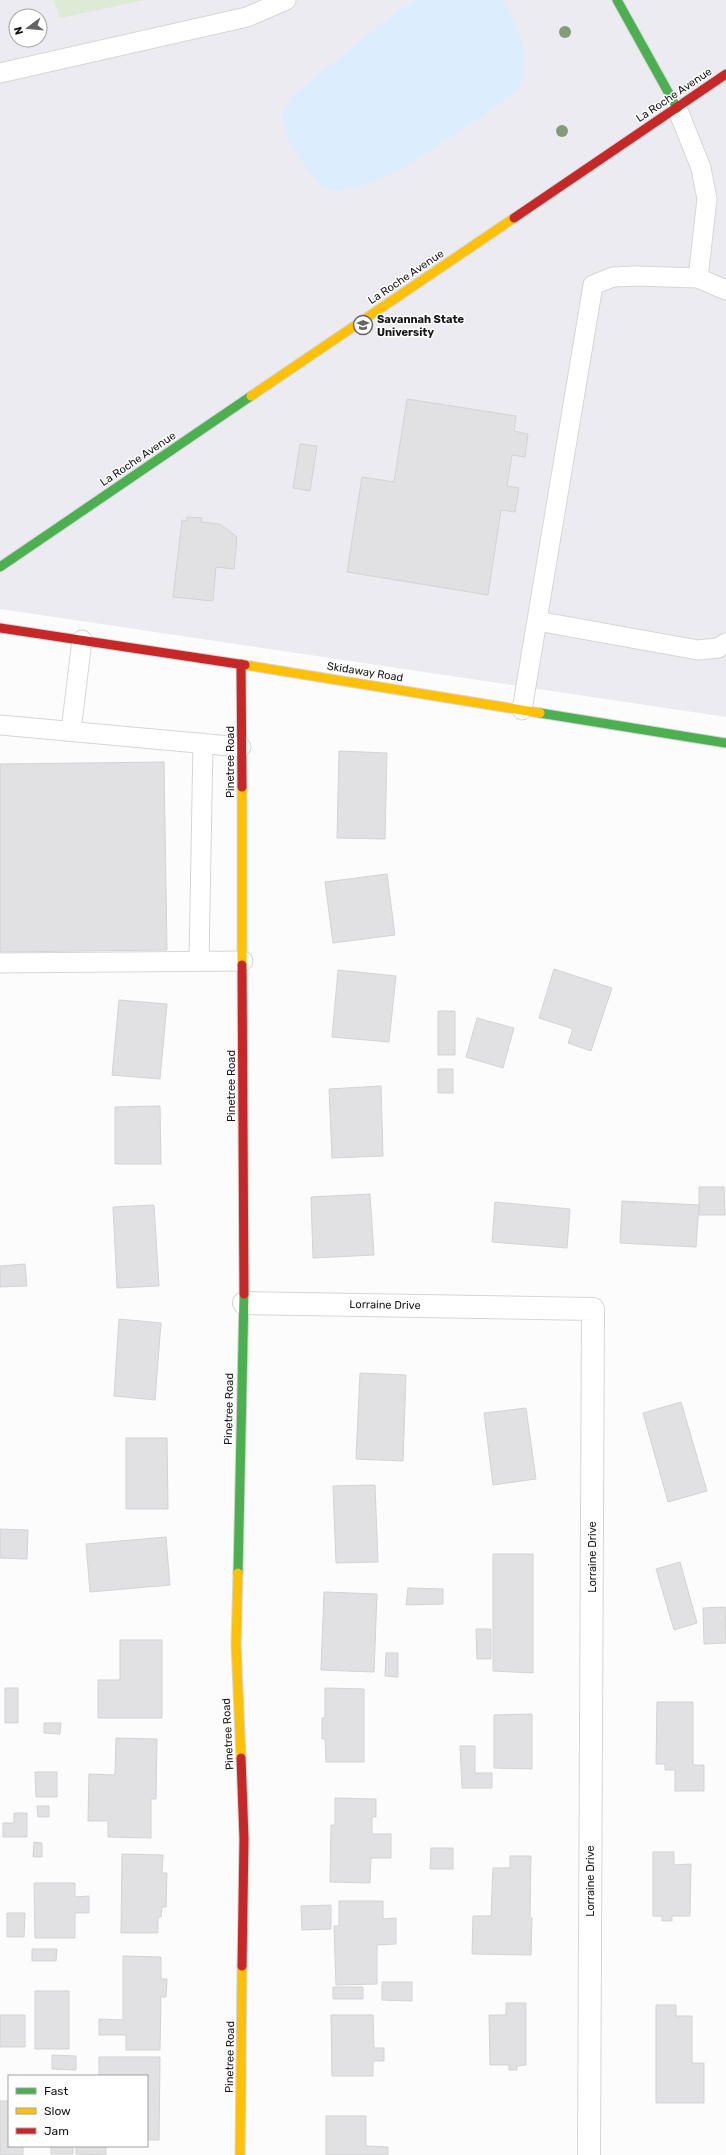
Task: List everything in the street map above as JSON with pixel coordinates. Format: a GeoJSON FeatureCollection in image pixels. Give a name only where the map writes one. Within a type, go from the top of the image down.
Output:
{"type":"FeatureCollection","features":[{"type":"Feature","properties":{"kind":"main road"},"geometry":{"type":"LineString","coordinates":[[616,0],[676,108]]}},
{"type":"Feature","properties":{"kind":"main road","name":"La Roche Avenue"},"geometry":{"type":"LineString","coordinates":[[0,567],[726,74]]}},
{"type":"Feature","properties":{"kind":"main road","name":"Skidaway Road"},"geometry":{"type":"LineString","coordinates":[[0,628],[241,664],[726,743]]}},
{"type":"Feature","properties":{"kind":"main road","name":"Pinetree Road"},"geometry":{"type":"LineString","coordinates":[[240,2155],[244,1839],[236,1645],[244,1303],[241,664]]}},
{"type":"Feature","properties":{"kind":"street","name":"Lorraine Drive"},"geometry":{"type":"LineString","coordinates":[[244,1303],[593,1309],[589,2155]]}},
{"type":"Feature","properties":{"kind":"lane"},"geometry":{"type":"LineString","coordinates":[[0,73],[247,17],[286,0]]}},
{"type":"Feature","properties":{"kind":"lane"},"geometry":{"type":"LineString","coordinates":[[676,108],[701,168],[708,199],[698,278]]}},
{"type":"Feature","properties":{"kind":"lane"},"geometry":{"type":"LineString","coordinates":[[522,710],[593,285],[613,277],[636,276],[698,278],[726,290]]}},
{"type":"Feature","properties":{"kind":"lane"},"geometry":{"type":"LineString","coordinates":[[536,621],[698,650],[718,648],[726,643]]}},
{"type":"Feature","properties":{"kind":"lane"},"geometry":{"type":"LineString","coordinates":[[71,732],[82,640]]}},
{"type":"Feature","properties":{"kind":"lane"},"geometry":{"type":"LineString","coordinates":[[0,725],[241,747]]}},
{"type":"Feature","properties":{"kind":"lane"},"geometry":{"type":"LineString","coordinates":[[199,961],[203,743]]}},
{"type":"Feature","properties":{"kind":"lane"},"geometry":{"type":"LineString","coordinates":[[0,963],[243,961]]}},
{"type":"Feature","properties":{"kind":"shaded area","name":"Savannah State University"},"geometry":{"type":"Polygon","coordinates":[[[0,0],[726,0],[726,717],[0,609],[0,0]]]}},
{"type":"Feature","properties":{"kind":"green space"},"geometry":{"type":"Polygon","coordinates":[[[53,0],[145,0],[60,18],[53,0]]]}},
{"type":"Feature","properties":{"kind":"water"},"geometry":{"type":"Polygon","coordinates":[[[415,0],[503,0],[518,30],[524,54],[523,77],[520,86],[483,116],[409,165],[383,178],[353,188],[344,190],[327,189],[317,181],[305,167],[295,151],[288,139],[282,116],[291,97],[391,16],[415,0]]]}},
{"type":"Feature","properties":{"kind":"building"},"geometry":{"type":"Polygon","coordinates":[[[407,399],[516,416],[514,431],[528,434],[525,457],[512,455],[507,486],[519,488],[515,512],[501,510],[488,595],[347,572],[362,477],[394,482],[407,399]]]}},
{"type":"Feature","properties":{"kind":"building"},"geometry":{"type":"Polygon","coordinates":[[[300,444],[317,446],[310,491],[293,488],[300,444]]]}},
{"type":"Feature","properties":{"kind":"building"},"geometry":{"type":"Polygon","coordinates":[[[187,517],[202,518],[201,522],[220,524],[237,537],[234,569],[216,567],[213,601],[173,597],[182,520],[187,521],[187,517]]]}},
{"type":"Feature","properties":{"kind":"building"},"geometry":{"type":"Polygon","coordinates":[[[339,751],[387,753],[385,839],[337,838],[339,751]]]}},
{"type":"Feature","properties":{"kind":"building"},"geometry":{"type":"Polygon","coordinates":[[[164,762],[167,950],[0,952],[0,764],[164,762]]]}},
{"type":"Feature","properties":{"kind":"building"},"geometry":{"type":"Polygon","coordinates":[[[387,874],[395,935],[333,943],[325,882],[387,874]]]}},
{"type":"Feature","properties":{"kind":"building"},"geometry":{"type":"Polygon","coordinates":[[[554,969],[612,988],[591,1051],[568,1043],[573,1029],[539,1018],[554,969]]]}},
{"type":"Feature","properties":{"kind":"building"},"geometry":{"type":"Polygon","coordinates":[[[338,970],[396,976],[389,1042],[332,1037],[338,970]]]}},
{"type":"Feature","properties":{"kind":"building"},"geometry":{"type":"Polygon","coordinates":[[[119,1000],[167,1004],[160,1079],[112,1075],[119,1000]]]}},
{"type":"Feature","properties":{"kind":"building"},"geometry":{"type":"Polygon","coordinates":[[[438,1011],[455,1011],[455,1055],[438,1055],[438,1011]]]}},
{"type":"Feature","properties":{"kind":"building"},"geometry":{"type":"Polygon","coordinates":[[[477,1018],[514,1028],[503,1068],[466,1057],[477,1018]]]}},
{"type":"Feature","properties":{"kind":"building"},"geometry":{"type":"Polygon","coordinates":[[[438,1069],[453,1069],[453,1093],[438,1093],[438,1069]]]}},
{"type":"Feature","properties":{"kind":"building"},"geometry":{"type":"Polygon","coordinates":[[[381,1086],[383,1156],[332,1158],[329,1089],[381,1086]]]}},
{"type":"Feature","properties":{"kind":"building"},"geometry":{"type":"Polygon","coordinates":[[[160,1106],[161,1164],[115,1164],[115,1107],[160,1106]]]}},
{"type":"Feature","properties":{"kind":"building"},"geometry":{"type":"Polygon","coordinates":[[[699,1187],[724,1187],[725,1215],[699,1215],[699,1187]]]}},
{"type":"Feature","properties":{"kind":"building"},"geometry":{"type":"Polygon","coordinates":[[[370,1194],[374,1255],[313,1258],[311,1197],[370,1194]]]}},
{"type":"Feature","properties":{"kind":"building"},"geometry":{"type":"Polygon","coordinates":[[[622,1201],[699,1205],[696,1247],[620,1243],[622,1201]]]}},
{"type":"Feature","properties":{"kind":"building"},"geometry":{"type":"Polygon","coordinates":[[[495,1202],[570,1209],[567,1248],[492,1242],[495,1202]]]}},
{"type":"Feature","properties":{"kind":"building"},"geometry":{"type":"Polygon","coordinates":[[[154,1205],[159,1286],[117,1288],[113,1207],[154,1205]]]}},
{"type":"Feature","properties":{"kind":"building"},"geometry":{"type":"Polygon","coordinates":[[[25,1264],[27,1286],[0,1287],[0,1266],[25,1264]]]}},
{"type":"Feature","properties":{"kind":"building"},"geometry":{"type":"Polygon","coordinates":[[[119,1319],[161,1323],[155,1400],[114,1396],[119,1319]]]}},
{"type":"Feature","properties":{"kind":"building"},"geometry":{"type":"Polygon","coordinates":[[[360,1373],[406,1375],[403,1461],[356,1459],[360,1373]]]}},
{"type":"Feature","properties":{"kind":"building"},"geometry":{"type":"Polygon","coordinates":[[[681,1402],[707,1491],[668,1502],[643,1413],[681,1402]]]}},
{"type":"Feature","properties":{"kind":"building"},"geometry":{"type":"Polygon","coordinates":[[[526,1408],[536,1479],[493,1485],[484,1413],[526,1408]]]}},
{"type":"Feature","properties":{"kind":"building"},"geometry":{"type":"Polygon","coordinates":[[[126,1438],[167,1438],[168,1509],[126,1509],[126,1438]]]}},
{"type":"Feature","properties":{"kind":"building"},"geometry":{"type":"Polygon","coordinates":[[[375,1485],[378,1562],[336,1563],[333,1486],[375,1485]]]}},
{"type":"Feature","properties":{"kind":"building"},"geometry":{"type":"Polygon","coordinates":[[[0,1529],[28,1530],[27,1559],[0,1558],[0,1529]]]}},
{"type":"Feature","properties":{"kind":"building"},"geometry":{"type":"Polygon","coordinates":[[[166,1537],[170,1585],[90,1592],[86,1544],[166,1537]]]}},
{"type":"Feature","properties":{"kind":"building"},"geometry":{"type":"Polygon","coordinates":[[[493,1554],[533,1554],[533,1673],[493,1671],[493,1554]]]}},
{"type":"Feature","properties":{"kind":"building"},"geometry":{"type":"Polygon","coordinates":[[[680,1562],[697,1623],[674,1630],[656,1569],[680,1562]]]}},
{"type":"Feature","properties":{"kind":"building"},"geometry":{"type":"Polygon","coordinates":[[[408,1588],[443,1589],[443,1604],[406,1605],[408,1588]]]}},
{"type":"Feature","properties":{"kind":"building"},"geometry":{"type":"Polygon","coordinates":[[[324,1592],[377,1594],[374,1672],[321,1670],[324,1592]]]}},
{"type":"Feature","properties":{"kind":"building"},"geometry":{"type":"Polygon","coordinates":[[[725,1607],[726,1643],[704,1644],[703,1608],[725,1607]]]}},
{"type":"Feature","properties":{"kind":"building"},"geometry":{"type":"Polygon","coordinates":[[[476,1629],[491,1629],[491,1659],[477,1659],[476,1629]]]}},
{"type":"Feature","properties":{"kind":"building"},"geometry":{"type":"Polygon","coordinates":[[[120,1640],[162,1640],[162,1718],[98,1718],[98,1680],[120,1680],[120,1640]]]}},
{"type":"Feature","properties":{"kind":"building"},"geometry":{"type":"Polygon","coordinates":[[[386,1653],[398,1653],[398,1677],[385,1676],[386,1653]]]}},
{"type":"Feature","properties":{"kind":"building"},"geometry":{"type":"Polygon","coordinates":[[[5,1688],[18,1688],[18,1723],[5,1723],[5,1688]]]}},
{"type":"Feature","properties":{"kind":"building"},"geometry":{"type":"Polygon","coordinates":[[[325,1688],[364,1689],[364,1762],[326,1762],[325,1739],[322,1739],[322,1718],[325,1718],[325,1688]]]}},
{"type":"Feature","properties":{"kind":"building"},"geometry":{"type":"Polygon","coordinates":[[[657,1702],[693,1702],[693,1765],[704,1765],[704,1791],[675,1791],[675,1770],[665,1770],[665,1764],[656,1764],[657,1702]]]}},
{"type":"Feature","properties":{"kind":"building"},"geometry":{"type":"Polygon","coordinates":[[[532,1714],[532,1769],[494,1768],[494,1715],[532,1714]]]}},
{"type":"Feature","properties":{"kind":"building"},"geometry":{"type":"Polygon","coordinates":[[[44,1723],[61,1723],[60,1734],[44,1733],[44,1723]]]}},
{"type":"Feature","properties":{"kind":"building"},"geometry":{"type":"Polygon","coordinates":[[[116,1738],[157,1739],[156,1799],[151,1799],[151,1838],[108,1837],[108,1821],[88,1821],[89,1774],[115,1775],[116,1738]]]}},
{"type":"Feature","properties":{"kind":"building"},"geometry":{"type":"Polygon","coordinates":[[[460,1746],[475,1746],[475,1773],[492,1773],[492,1788],[462,1788],[460,1746]]]}},
{"type":"Feature","properties":{"kind":"building"},"geometry":{"type":"Polygon","coordinates":[[[35,1772],[57,1772],[57,1797],[36,1797],[35,1772]]]}},
{"type":"Feature","properties":{"kind":"building"},"geometry":{"type":"Polygon","coordinates":[[[335,1798],[376,1799],[376,1817],[372,1817],[372,1834],[391,1834],[391,1858],[371,1858],[370,1883],[330,1882],[331,1825],[335,1825],[335,1798]]]}},
{"type":"Feature","properties":{"kind":"building"},"geometry":{"type":"Polygon","coordinates":[[[37,1806],[49,1806],[49,1817],[38,1817],[37,1806]]]}},
{"type":"Feature","properties":{"kind":"building"},"geometry":{"type":"Polygon","coordinates":[[[14,1813],[27,1813],[27,1837],[3,1837],[3,1823],[14,1823],[14,1813]]]}},
{"type":"Feature","properties":{"kind":"building"},"geometry":{"type":"Polygon","coordinates":[[[34,1842],[42,1843],[42,1857],[33,1857],[34,1842]]]}},
{"type":"Feature","properties":{"kind":"building"},"geometry":{"type":"Polygon","coordinates":[[[431,1848],[453,1848],[453,1869],[430,1869],[431,1848]]]}},
{"type":"Feature","properties":{"kind":"building"},"geometry":{"type":"Polygon","coordinates":[[[653,1852],[674,1852],[674,1865],[691,1864],[690,1916],[672,1916],[672,1921],[662,1921],[662,1916],[653,1916],[653,1852]]]}},
{"type":"Feature","properties":{"kind":"building"},"geometry":{"type":"Polygon","coordinates":[[[122,1854],[163,1855],[162,1873],[167,1873],[166,1907],[162,1907],[161,1917],[158,1917],[158,1933],[121,1933],[122,1854]]]}},
{"type":"Feature","properties":{"kind":"building"},"geometry":{"type":"Polygon","coordinates":[[[510,1856],[531,1856],[531,1955],[472,1954],[473,1916],[491,1916],[493,1868],[510,1868],[510,1856]]]}},
{"type":"Feature","properties":{"kind":"building"},"geometry":{"type":"Polygon","coordinates":[[[34,1883],[75,1883],[75,1897],[89,1896],[89,1913],[75,1913],[75,1938],[35,1938],[34,1883]]]}},
{"type":"Feature","properties":{"kind":"building"},"geometry":{"type":"Polygon","coordinates":[[[339,1901],[383,1901],[383,1919],[396,1918],[396,1944],[377,1945],[377,1984],[336,1985],[334,1926],[339,1926],[339,1901]]]}},
{"type":"Feature","properties":{"kind":"building"},"geometry":{"type":"Polygon","coordinates":[[[331,1905],[331,1929],[302,1930],[301,1906],[331,1905]]]}},
{"type":"Feature","properties":{"kind":"building"},"geometry":{"type":"Polygon","coordinates":[[[7,1913],[25,1913],[24,1937],[7,1937],[7,1913]]]}},
{"type":"Feature","properties":{"kind":"building"},"geometry":{"type":"Polygon","coordinates":[[[32,1949],[57,1949],[56,1961],[32,1961],[32,1949]]]}},
{"type":"Feature","properties":{"kind":"building"},"geometry":{"type":"Polygon","coordinates":[[[123,1956],[161,1957],[161,1979],[167,1979],[166,1997],[161,1997],[160,2050],[126,2050],[126,2035],[99,2035],[99,2019],[123,2020],[123,1956]]]}},
{"type":"Feature","properties":{"kind":"building"},"geometry":{"type":"Polygon","coordinates":[[[382,1982],[412,1982],[412,2001],[382,2000],[382,1982]]]}},
{"type":"Feature","properties":{"kind":"building"},"geometry":{"type":"Polygon","coordinates":[[[333,1987],[363,1987],[363,1999],[333,1999],[333,1987]]]}},
{"type":"Feature","properties":{"kind":"building"},"geometry":{"type":"Polygon","coordinates":[[[35,1991],[69,1991],[69,2049],[35,2049],[35,1991]]]}},
{"type":"Feature","properties":{"kind":"building"},"geometry":{"type":"Polygon","coordinates":[[[506,2003],[526,2003],[526,2065],[517,2066],[517,2070],[509,2070],[509,2065],[490,2065],[489,2015],[506,2015],[506,2003]]]}},
{"type":"Feature","properties":{"kind":"building"},"geometry":{"type":"Polygon","coordinates":[[[656,2005],[676,2005],[676,2016],[692,2016],[692,2063],[704,2063],[704,2103],[656,2103],[656,2005]]]}},
{"type":"Feature","properties":{"kind":"building"},"geometry":{"type":"Polygon","coordinates":[[[0,2015],[25,2015],[25,2047],[0,2047],[0,2015]]]}},
{"type":"Feature","properties":{"kind":"building"},"geometry":{"type":"Polygon","coordinates":[[[331,2015],[373,2015],[374,2048],[384,2048],[384,2061],[373,2061],[373,2076],[332,2076],[331,2015]]]}},
{"type":"Feature","properties":{"kind":"building"},"geometry":{"type":"Polygon","coordinates":[[[52,2055],[76,2056],[76,2070],[52,2069],[52,2055]]]}},
{"type":"Feature","properties":{"kind":"building"},"geometry":{"type":"Polygon","coordinates":[[[99,2057],[160,2057],[159,2140],[148,2140],[148,2075],[99,2075],[99,2057]]]}},
{"type":"Feature","properties":{"kind":"building"},"geometry":{"type":"Polygon","coordinates":[[[0,2101],[8,2101],[8,2147],[23,2147],[23,2155],[0,2155],[0,2101]]]}},
{"type":"Feature","properties":{"kind":"building"},"geometry":{"type":"Polygon","coordinates":[[[326,2116],[366,2116],[366,2146],[388,2147],[388,2155],[326,2155],[326,2116]]]}},
{"type":"Feature","properties":{"kind":"building"},"geometry":{"type":"Polygon","coordinates":[[[51,2147],[73,2147],[73,2154],[51,2154],[51,2147]]]}},
{"type":"Feature","properties":{"kind":"building"},"geometry":{"type":"Polygon","coordinates":[[[76,2147],[106,2147],[106,2155],[76,2154],[76,2147]]]}},
{"type":"Feature","properties":{"kind":"traffic: fast"},"geometry":{"type":"LineString","coordinates":[[617,0],[677,108]]}},
{"type":"Feature","properties":{"kind":"traffic: fast"},"geometry":{"type":"LineString","coordinates":[[0,567],[251,396]]}},
{"type":"Feature","properties":{"kind":"traffic: fast"},"geometry":{"type":"LineString","coordinates":[[540,713],[726,743]]}},
{"type":"Feature","properties":{"kind":"traffic: fast"},"geometry":{"type":"LineString","coordinates":[[238,1573],[244,1294]]}},
{"type":"Feature","properties":{"kind":"traffic: slow"},"geometry":{"type":"LineString","coordinates":[[251,396],[514,218]]}},
{"type":"Feature","properties":{"kind":"traffic: slow"},"geometry":{"type":"LineString","coordinates":[[245,665],[540,713]]}},
{"type":"Feature","properties":{"kind":"traffic: slow"},"geometry":{"type":"LineString","coordinates":[[242,787],[242,965]]}},
{"type":"Feature","properties":{"kind":"traffic: slow"},"geometry":{"type":"LineString","coordinates":[[238,1573],[236,1645],[241,1758]]}},
{"type":"Feature","properties":{"kind":"traffic: slow"},"geometry":{"type":"LineString","coordinates":[[240,2155],[242,1966]]}},
{"type":"Feature","properties":{"kind":"traffic: jam"},"geometry":{"type":"LineString","coordinates":[[514,218],[726,74]]}},
{"type":"Feature","properties":{"kind":"traffic: jam"},"geometry":{"type":"LineString","coordinates":[[0,628],[245,665]]}},
{"type":"Feature","properties":{"kind":"traffic: jam"},"geometry":{"type":"LineString","coordinates":[[241,664],[242,787]]}},
{"type":"Feature","properties":{"kind":"traffic: jam"},"geometry":{"type":"LineString","coordinates":[[242,965],[244,1294]]}},
{"type":"Feature","properties":{"kind":"traffic: jam"},"geometry":{"type":"LineString","coordinates":[[241,1758],[244,1839],[242,1966]]}},
{"type":"Feature","properties":{"kind":"place","name":"Savannah State University"},"geometry":{"type":"Point","coordinates":[363,325]}}]}
